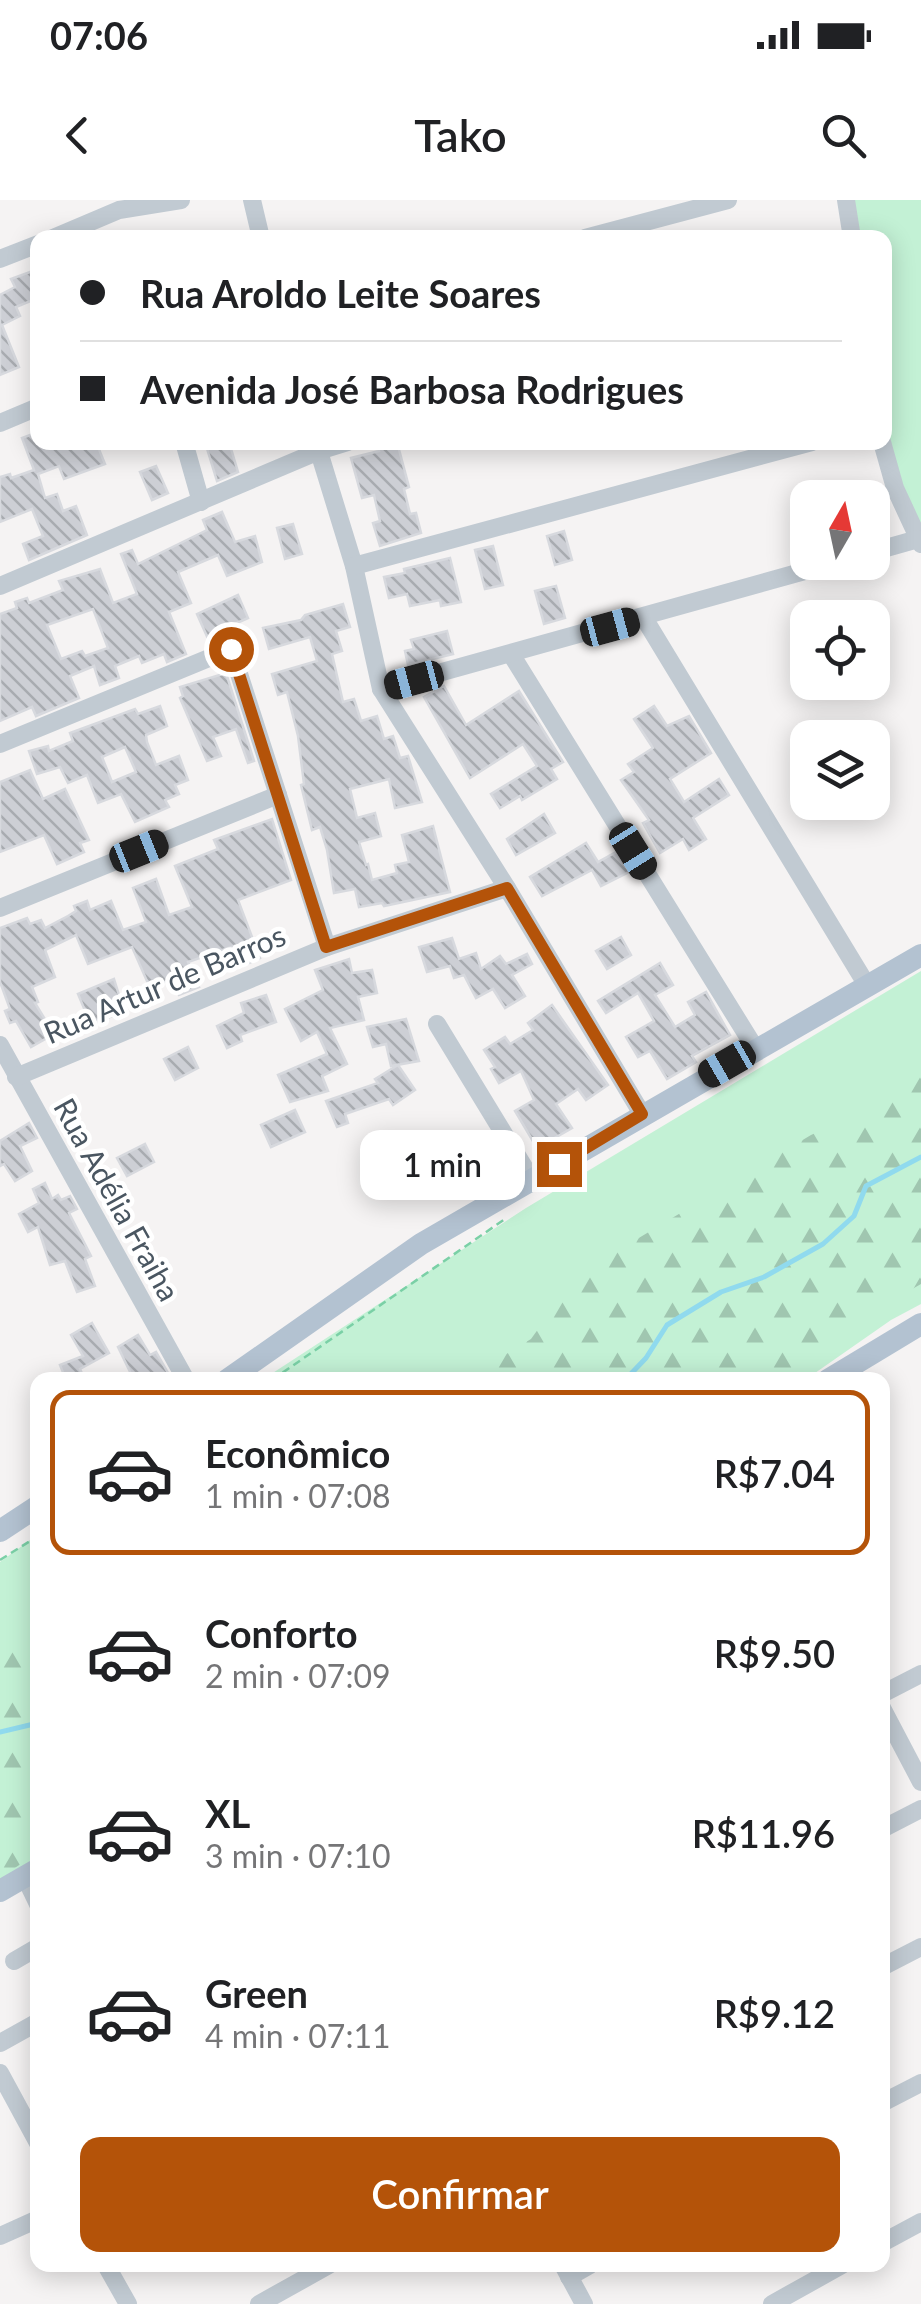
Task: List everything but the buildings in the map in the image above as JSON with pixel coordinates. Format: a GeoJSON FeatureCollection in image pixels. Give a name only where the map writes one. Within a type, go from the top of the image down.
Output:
{"type":"FeatureCollection","features":[{"type":"Feature","properties":{"kind":"main road"},"geometry":{"type":"LineString","coordinates":[[238,1372],[422,1244],[921,955]]}},
{"type":"Feature","properties":{"kind":"main road"},"geometry":{"type":"LineString","coordinates":[[841,1372],[921,1324]]}},
{"type":"Feature","properties":{"kind":"main road"},"geometry":{"type":"LineString","coordinates":[[0,1531],[30,1511]]}},
{"type":"Feature","properties":{"kind":"main road"},"geometry":{"type":"LineString","coordinates":[[0,1891],[30,1874]]}},
{"type":"Feature","properties":{"kind":"street"},"geometry":{"type":"LineString","coordinates":[[68,230],[118,205],[182,200]]}},
{"type":"Feature","properties":{"kind":"street"},"geometry":{"type":"LineString","coordinates":[[252,200],[258,230]]}},
{"type":"Feature","properties":{"kind":"street"},"geometry":{"type":"LineString","coordinates":[[616,230],[728,200]]}},
{"type":"Feature","properties":{"kind":"street"},"geometry":{"type":"LineString","coordinates":[[846,200],[851,230]]}},
{"type":"Feature","properties":{"kind":"street"},"geometry":{"type":"LineString","coordinates":[[0,259],[30,247]]}},
{"type":"Feature","properties":{"kind":"street"},"geometry":{"type":"LineString","coordinates":[[0,423],[30,410]]}},
{"type":"Feature","properties":{"kind":"street"},"geometry":{"type":"LineString","coordinates":[[186,450],[201,502]]}},
{"type":"Feature","properties":{"kind":"street"},"geometry":{"type":"LineString","coordinates":[[0,586],[201,502],[311,450]]}},
{"type":"Feature","properties":{"kind":"street"},"geometry":{"type":"LineString","coordinates":[[318,450],[354,566],[381,689],[507,888],[642,1114]]}},
{"type":"Feature","properties":{"kind":"street"},"geometry":{"type":"LineString","coordinates":[[354,566],[782,450]]}},
{"type":"Feature","properties":{"kind":"street"},"geometry":{"type":"LineString","coordinates":[[884,450],[895,488],[919,542],[890,548]]}},
{"type":"Feature","properties":{"kind":"street"},"geometry":{"type":"LineString","coordinates":[[381,689],[790,576]]}},
{"type":"Feature","properties":{"kind":"street"},"geometry":{"type":"LineString","coordinates":[[644,618],[868,987]]}},
{"type":"Feature","properties":{"kind":"street"},"geometry":{"type":"LineString","coordinates":[[0,744],[231,649],[326,947]]}},
{"type":"Feature","properties":{"kind":"street"},"geometry":{"type":"LineString","coordinates":[[510,654],[755,1048]]}},
{"type":"Feature","properties":{"kind":"street"},"geometry":{"type":"LineString","coordinates":[[0,908],[278,795]]}},
{"type":"Feature","properties":{"kind":"street","name":"Rua Artur de Barros"},"geometry":{"type":"LineString","coordinates":[[16,1077],[326,947],[507,888]]}},
{"type":"Feature","properties":{"kind":"street"},"geometry":{"type":"LineString","coordinates":[[437,1024],[532,1180]]}},
{"type":"Feature","properties":{"kind":"street","name":"Rua Adélia Fraiha"},"geometry":{"type":"LineString","coordinates":[[0,1046],[182,1372]]}},
{"type":"Feature","properties":{"kind":"street"},"geometry":{"type":"LineString","coordinates":[[890,1690],[921,1674]]}},
{"type":"Feature","properties":{"kind":"street"},"geometry":{"type":"LineString","coordinates":[[890,1723],[921,1782]]}},
{"type":"Feature","properties":{"kind":"street"},"geometry":{"type":"LineString","coordinates":[[890,1826],[921,1810]]}},
{"type":"Feature","properties":{"kind":"street"},"geometry":{"type":"LineString","coordinates":[[890,1963],[921,1947]]}},
{"type":"Feature","properties":{"kind":"street"},"geometry":{"type":"LineString","coordinates":[[14,1961],[30,1952]]}},
{"type":"Feature","properties":{"kind":"street"},"geometry":{"type":"LineString","coordinates":[[0,2043],[30,2026]]}},
{"type":"Feature","properties":{"kind":"street"},"geometry":{"type":"LineString","coordinates":[[0,2073],[30,2128]]}},
{"type":"Feature","properties":{"kind":"street"},"geometry":{"type":"LineString","coordinates":[[890,2099],[921,2083]]}},
{"type":"Feature","properties":{"kind":"street"},"geometry":{"type":"LineString","coordinates":[[890,2238],[921,2222]]}},
{"type":"Feature","properties":{"kind":"street"},"geometry":{"type":"LineString","coordinates":[[0,2236],[30,2223]]}},
{"type":"Feature","properties":{"kind":"street"},"geometry":{"type":"LineString","coordinates":[[110,2272],[128,2304]]}},
{"type":"Feature","properties":{"kind":"street"},"geometry":{"type":"LineString","coordinates":[[259,2304],[316,2272]]}},
{"type":"Feature","properties":{"kind":"street"},"geometry":{"type":"LineString","coordinates":[[567,2272],[584,2304]]}},
{"type":"Feature","properties":{"kind":"street"},"geometry":{"type":"LineString","coordinates":[[772,2304],[829,2272]]}},
{"type":"Feature","properties":{"kind":"path"},"geometry":{"type":"LineString","coordinates":[[284,1372],[512,1214]]}},
{"type":"Feature","properties":{"kind":"path"},"geometry":{"type":"LineString","coordinates":[[0,1560],[30,1541]]}},
{"type":"Feature","properties":{"kind":"green space"},"geometry":{"type":"Polygon","coordinates":[[[846,200],[921,200],[921,544],[888,450],[892,450],[892,230],[851,230],[846,200]]]}},
{"type":"Feature","properties":{"kind":"green space"},"geometry":{"type":"Polygon","coordinates":[[[921,971],[921,1304],[816,1372],[274,1372],[526,1208],[921,971]]]}},
{"type":"Feature","properties":{"kind":"green space"},"geometry":{"type":"Polygon","coordinates":[[[921,1048],[921,1284],[891,1301],[806,1372],[477,1372],[531,1339],[577,1275],[811,1135],[913,1089],[921,1048]]]}},
{"type":"Feature","properties":{"kind":"green space"},"geometry":{"type":"Polygon","coordinates":[[[30,1540],[30,1861],[0,1880],[0,1562],[30,1540]]]}},
{"type":"Feature","properties":{"kind":"green space"},"geometry":{"type":"Polygon","coordinates":[[[30,1643],[30,1858],[0,1878],[0,1654],[30,1643]]]}},
{"type":"Feature","properties":{"kind":"waterway"},"geometry":{"type":"LineString","coordinates":[[633,1372],[667,1325],[721,1292],[764,1277],[823,1244],[854,1216],[866,1186],[921,1157]]}},
{"type":"Feature","properties":{"kind":"waterway"},"geometry":{"type":"LineString","coordinates":[[0,1732],[30,1725]]}},
{"type":"Feature","properties":{"kind":"route"},"geometry":{"type":"LineString","coordinates":[[231,649],[326,947],[507,888],[642,1114],[559,1164]]}}]}
